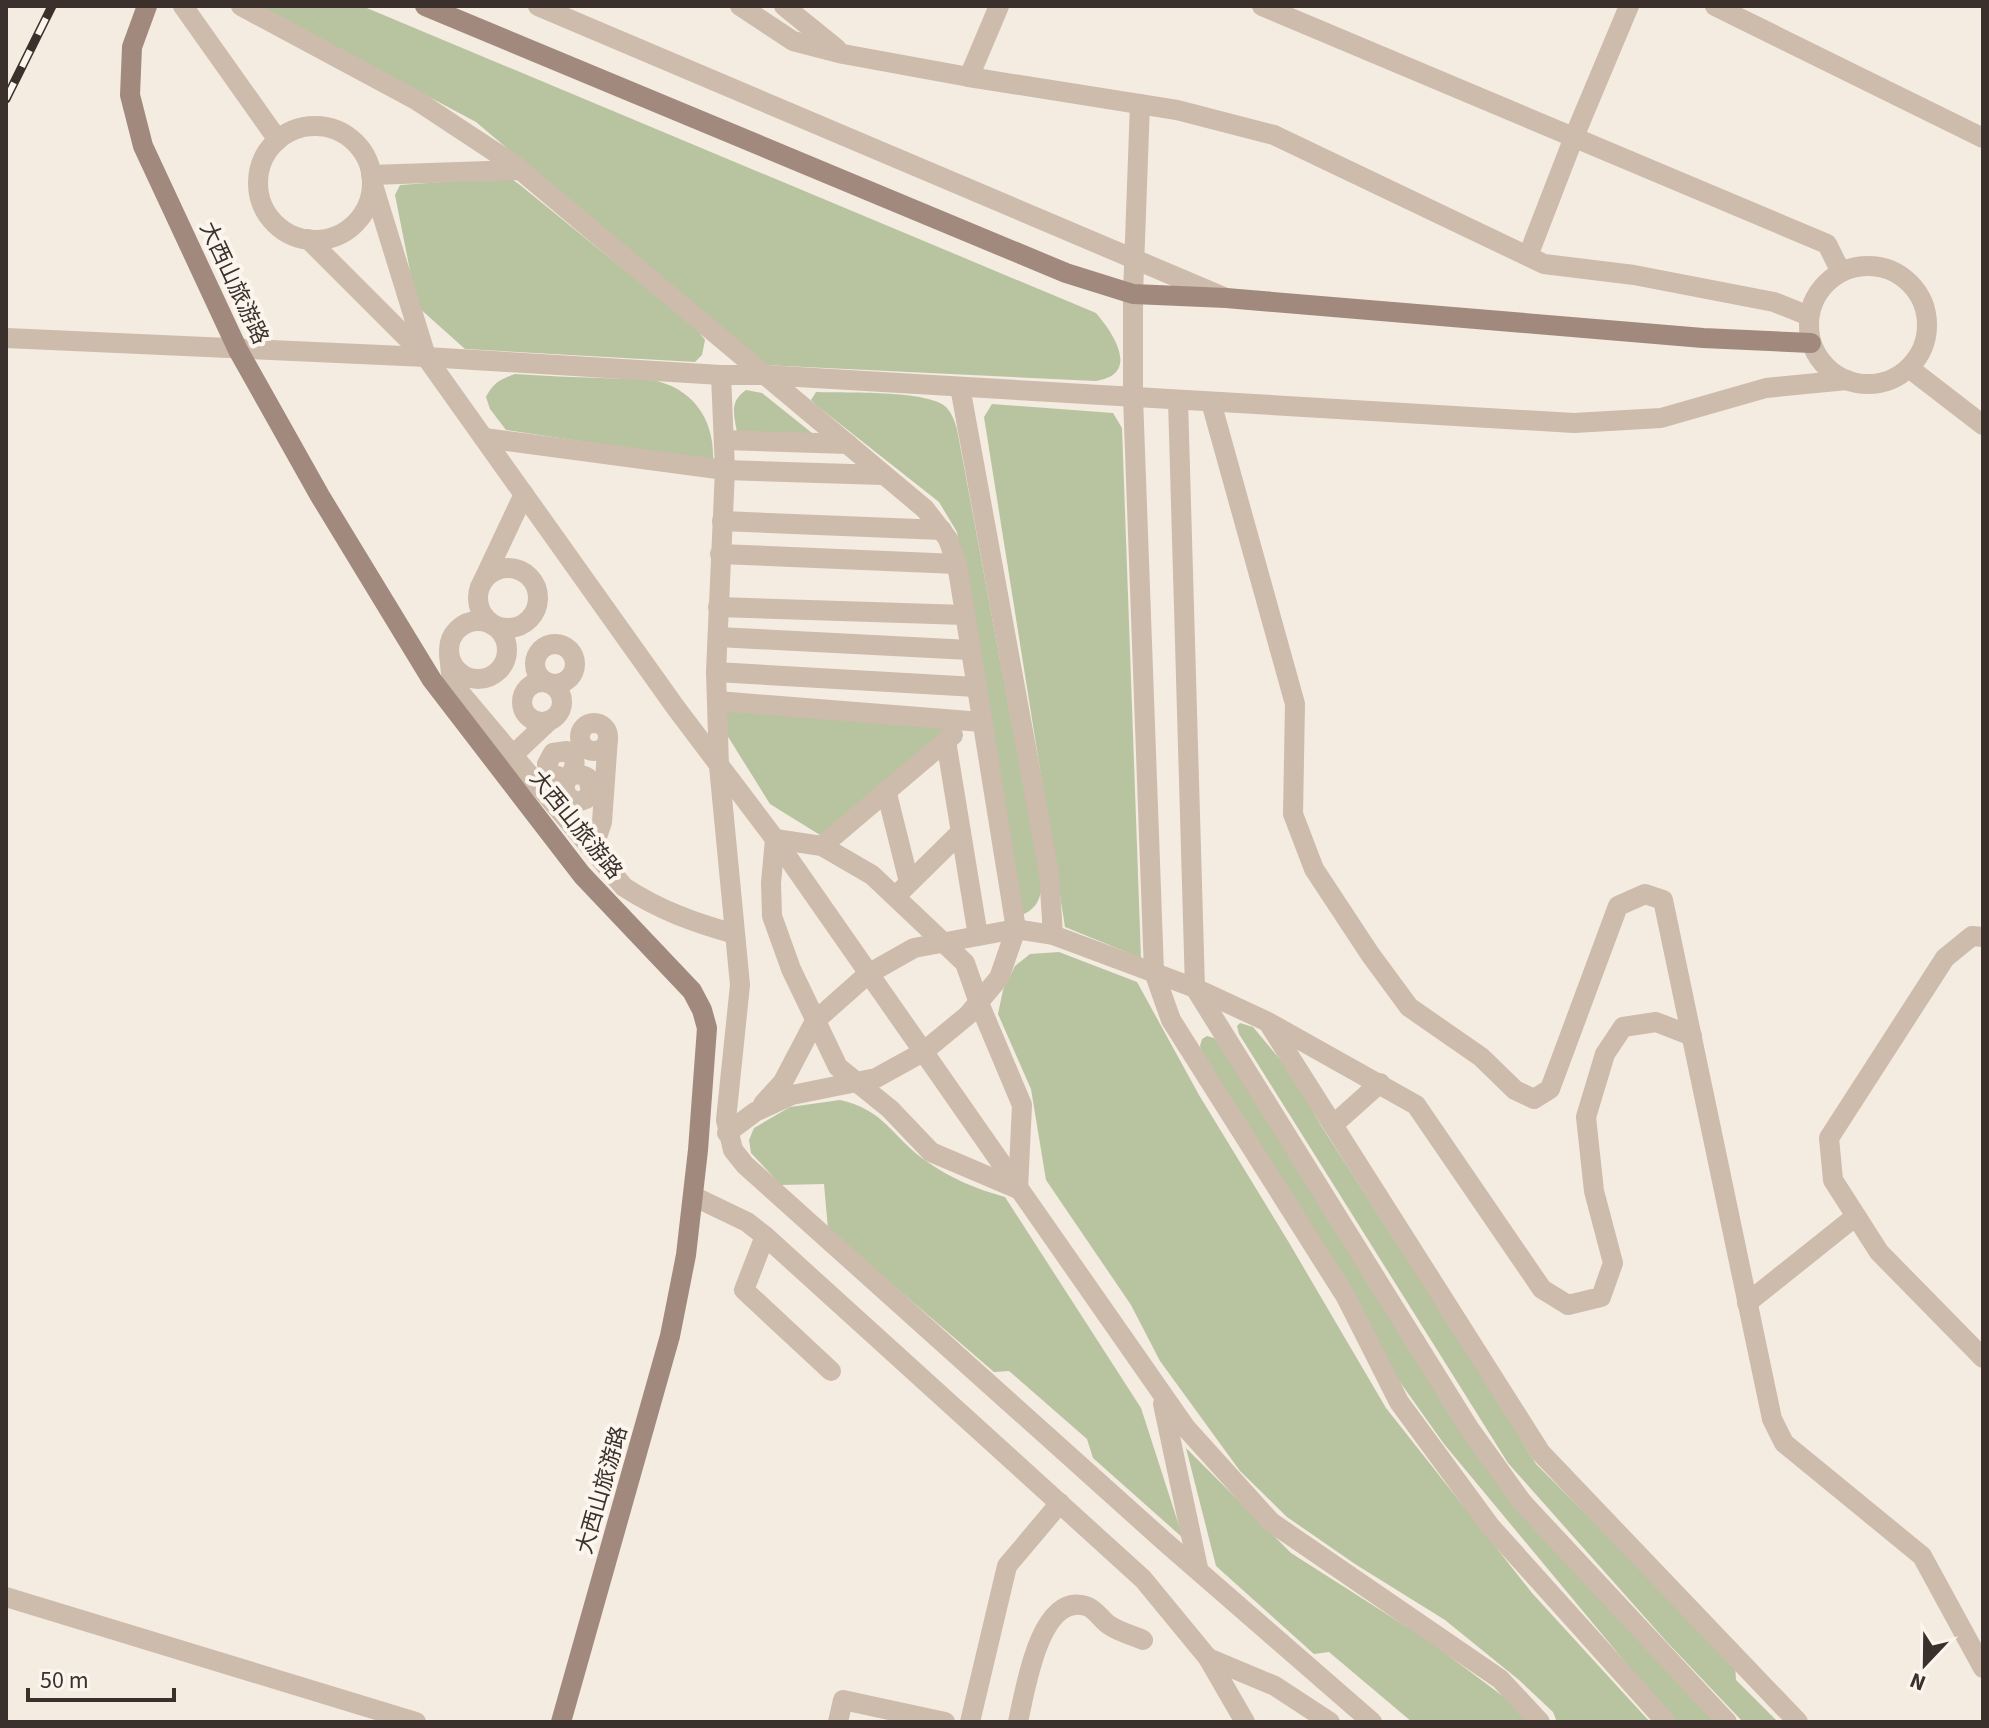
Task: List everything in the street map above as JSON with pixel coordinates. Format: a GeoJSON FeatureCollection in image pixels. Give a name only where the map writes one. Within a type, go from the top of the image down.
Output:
{"type":"FeatureCollection","features":[{"type":"Feature","properties":{"kind":"street","name":"大西山旅游路"},"geometry":{"type":"LineString","coordinates":[[147,6],[132,47],[130,95],[143,146],[238,350],[320,496],[432,680],[582,875],[692,991],[702,1010],[706,1037],[693,1196],[686,1255],[670,1336],[561,1722]]}},
{"type":"Feature","properties":{"kind":"street"},"geometry":{"type":"LineString","coordinates":[[183,6],[278,140]]}},
{"type":"Feature","properties":{"kind":"street"},"geometry":{"type":"LineString","coordinates":[[200,28],[209,6]]}},
{"type":"Feature","properties":{"kind":"street"},"geometry":{"type":"LineString","coordinates":[[241,6],[416,100],[520,170],[925,509],[942,530],[957,564],[976,687],[977,721],[1016,929],[999,978],[968,1015],[923,1052],[876,1078],[792,1095],[755,1112]]}},
{"type":"Feature","properties":{"kind":"street"},"geometry":{"type":"LineString","coordinates":[[425,6],[1066,273],[1133,294],[1226,298],[1703,338],[1811,343]]}},
{"type":"Feature","properties":{"kind":"street"},"geometry":{"type":"LineString","coordinates":[[538,6],[1226,298]]}},
{"type":"Feature","properties":{"kind":"street"},"geometry":{"type":"LineString","coordinates":[[740,6],[793,41],[843,54],[1177,110],[1274,135],[1544,264],[1634,275],[1774,302],[1809,316]]}},
{"type":"Feature","properties":{"kind":"street"},"geometry":{"type":"LineString","coordinates":[[784,6],[843,54]]}},
{"type":"Feature","properties":{"kind":"street"},"geometry":{"type":"LineString","coordinates":[[969,77],[999,6]]}},
{"type":"Feature","properties":{"kind":"street"},"geometry":{"type":"LineString","coordinates":[[1262,6],[1827,244],[1841,272]]}},
{"type":"Feature","properties":{"kind":"street"},"geometry":{"type":"LineString","coordinates":[[1528,256],[1629,6]]}},
{"type":"Feature","properties":{"kind":"street"},"geometry":{"type":"LineString","coordinates":[[1715,6],[1983,138]]}},
{"type":"Feature","properties":{"kind":"street"},"geometry":{"type":"LineString","coordinates":[[1140,104],[1133,294],[1133,397],[1154,972],[1171,1020],[1346,1297],[1399,1402],[1490,1526],[1666,1722]]}},
{"type":"Feature","properties":{"kind":"street"},"geometry":{"type":"LineString","coordinates":[[426,357],[370,165],[361,149],[347,136],[331,128],[312,126],[294,130],[278,140],[266,154],[259,171],[259,190],[264,207],[274,223],[308,239],[426,357],[719,766],[775,839],[1186,1428],[1271,1522],[1500,1679],[1540,1722]]}},
{"type":"Feature","properties":{"kind":"street"},"geometry":{"type":"LineString","coordinates":[[372,179],[520,170]]}},
{"type":"Feature","properties":{"kind":"street"},"geometry":{"type":"LineString","coordinates":[[308,239],[327,239],[345,232],[360,219],[369,202],[372,179]]}},
{"type":"Feature","properties":{"kind":"street"},"geometry":{"type":"LineString","coordinates":[[6,338],[764,375],[1574,423],[1661,418],[1766,388],[1847,380],[1868,384],[1882,382],[1909,368],[1923,348],[1927,330],[1923,302],[1915,289],[1890,269],[1866,265],[1841,272],[1821,289],[1809,316],[1811,343],[1826,367],[1847,380]]}},
{"type":"Feature","properties":{"kind":"street"},"geometry":{"type":"LineString","coordinates":[[1909,368],[1983,425]]}},
{"type":"Feature","properties":{"kind":"street"},"geometry":{"type":"LineString","coordinates":[[721,375],[725,470],[716,672],[719,766],[740,985],[727,1105],[727,1133],[733,1150],[745,1165],[1141,1520],[1372,1722]]}},
{"type":"Feature","properties":{"kind":"street"},"geometry":{"type":"LineString","coordinates":[[960,387],[1049,873],[1053,935]]}},
{"type":"Feature","properties":{"kind":"street"},"geometry":{"type":"LineString","coordinates":[[1178,400],[1195,988],[1469,1428],[1522,1502],[1727,1722]]}},
{"type":"Feature","properties":{"kind":"street"},"geometry":{"type":"LineString","coordinates":[[1211,402],[1295,704],[1293,814],[1314,869],[1409,1007],[1481,1057],[1515,1090],[1534,1099],[1550,1089],[1618,906],[1645,894],[1663,900],[1772,1419],[1784,1443],[1922,1556],[1983,1668]]}},
{"type":"Feature","properties":{"kind":"street"},"geometry":{"type":"LineString","coordinates":[[484,438],[725,470],[883,475]]}},
{"type":"Feature","properties":{"kind":"street"},"geometry":{"type":"LineString","coordinates":[[724,440],[848,444]]}},
{"type":"Feature","properties":{"kind":"street"},"geometry":{"type":"LineString","coordinates":[[449,654],[456,669],[471,678],[480,679],[497,672],[507,656],[505,638],[481,609],[479,600],[483,582],[524,494]]}},
{"type":"Feature","properties":{"kind":"street"},"geometry":{"type":"LineString","coordinates":[[722,521],[942,530]]}},
{"type":"Feature","properties":{"kind":"street"},"geometry":{"type":"LineString","coordinates":[[720,554],[957,564]]}},
{"type":"Feature","properties":{"kind":"street"},"geometry":{"type":"LineString","coordinates":[[483,582],[498,569],[518,569],[533,581],[538,600],[530,618],[512,627],[477,620],[461,626],[451,638],[452,683],[624,887],[691,922],[735,934]]}},
{"type":"Feature","properties":{"kind":"street"},"geometry":{"type":"LineString","coordinates":[[718,607],[965,615]]}},
{"type":"Feature","properties":{"kind":"street"},"geometry":{"type":"LineString","coordinates":[[718,637],[970,650]]}},
{"type":"Feature","properties":{"kind":"street"},"geometry":{"type":"LineString","coordinates":[[716,672],[976,687]]}},
{"type":"Feature","properties":{"kind":"street"},"geometry":{"type":"LineString","coordinates":[[514,754],[560,711],[561,698],[554,687],[548,684],[532,685],[524,694],[522,705],[531,719],[537,722],[550,720]]}},
{"type":"Feature","properties":{"kind":"street"},"geometry":{"type":"LineString","coordinates":[[717,701],[977,721]]}},
{"type":"Feature","properties":{"kind":"street"},"geometry":{"type":"LineString","coordinates":[[822,846],[946,741],[977,721]]}},
{"type":"Feature","properties":{"kind":"street"},"geometry":{"type":"LineString","coordinates":[[593,849],[602,822],[608,738]]}},
{"type":"Feature","properties":{"kind":"street"},"geometry":{"type":"LineString","coordinates":[[946,741],[978,936]]}},
{"type":"Feature","properties":{"kind":"street"},"geometry":{"type":"LineString","coordinates":[[919,763],[952,781]]}},
{"type":"Feature","properties":{"kind":"street"},"geometry":{"type":"LineString","coordinates":[[564,814],[591,791],[590,782],[580,774],[570,775]]}},
{"type":"Feature","properties":{"kind":"street"},"geometry":{"type":"LineString","coordinates":[[886,790],[902,889]]}},
{"type":"Feature","properties":{"kind":"street"},"geometry":{"type":"LineString","coordinates":[[902,889],[961,832]]}},
{"type":"Feature","properties":{"kind":"street"},"geometry":{"type":"LineString","coordinates":[[775,839],[822,846],[902,889],[965,963],[1022,1105],[1018,1189]]}},
{"type":"Feature","properties":{"kind":"street"},"geometry":{"type":"LineString","coordinates":[[775,839],[772,916],[791,969],[838,1067],[890,1109],[931,1152],[1018,1189]]}},
{"type":"Feature","properties":{"kind":"street"},"geometry":{"type":"LineString","coordinates":[[727,1133],[755,1112],[783,1082],[815,1021],[868,974],[914,948],[1016,929],[1053,935],[1195,988],[1268,1022],[1416,1105],[1542,1289],[1568,1305],[1601,1297],[1613,1263],[1594,1191],[1586,1117],[1605,1054],[1623,1027],[1656,1022],[1692,1036]]}},
{"type":"Feature","properties":{"kind":"street"},"geometry":{"type":"LineString","coordinates":[[1983,937],[1972,936],[1945,958],[1829,1138],[1833,1180],[1879,1252],[1983,1358]]}},
{"type":"Feature","properties":{"kind":"street"},"geometry":{"type":"LineString","coordinates":[[1268,1022],[1541,1453],[1798,1722]]}},
{"type":"Feature","properties":{"kind":"street"},"geometry":{"type":"LineString","coordinates":[[1187,1045],[1188,1030],[1196,1025],[1222,1032]]}},
{"type":"Feature","properties":{"kind":"street"},"geometry":{"type":"LineString","coordinates":[[1333,1125],[1380,1083]]}},
{"type":"Feature","properties":{"kind":"street"},"geometry":{"type":"LineString","coordinates":[[693,1196],[747,1222],[765,1236],[1143,1579],[1208,1658],[1245,1722]]}},
{"type":"Feature","properties":{"kind":"street"},"geometry":{"type":"LineString","coordinates":[[1747,1303],[1856,1216]]}},
{"type":"Feature","properties":{"kind":"street"},"geometry":{"type":"LineString","coordinates":[[765,1236],[744,1290],[831,1371]]}},
{"type":"Feature","properties":{"kind":"street"},"geometry":{"type":"LineString","coordinates":[[1160,1392],[1198,1568]]}},
{"type":"Feature","properties":{"kind":"street"},"geometry":{"type":"LineString","coordinates":[[970,1722],[1007,1566],[1060,1503]]}},
{"type":"Feature","properties":{"kind":"street"},"geometry":{"type":"LineString","coordinates":[[6,1597],[416,1722]]}},
{"type":"Feature","properties":{"kind":"street"},"geometry":{"type":"LineString","coordinates":[[1018,1722],[1038,1641],[1052,1617],[1070,1605],[1086,1606],[1108,1625],[1143,1640]]}},
{"type":"Feature","properties":{"kind":"street"},"geometry":{"type":"LineString","coordinates":[[1208,1658],[1275,1686],[1330,1722]]}},
{"type":"Feature","properties":{"kind":"street"},"geometry":{"type":"LineString","coordinates":[[838,1722],[843,1700],[945,1722]]}},
{"type":"Feature","properties":{"kind":"green space"},"geometry":{"type":"Polygon","coordinates":[[[259,6],[362,6],[1096,313],[1120,353],[1117,371],[1095,381],[763,365],[476,122],[259,6]]]}},
{"type":"Feature","properties":{"kind":"green space"},"geometry":{"type":"Polygon","coordinates":[[[512,179],[520,185],[696,328],[705,340],[702,355],[695,362],[465,349],[417,306],[395,195],[400,185],[512,179]]]}},
{"type":"Feature","properties":{"kind":"green space"},"geometry":{"type":"Polygon","coordinates":[[[515,374],[646,379],[667,384],[680,390],[699,408],[710,433],[713,461],[506,430],[490,409],[486,397],[498,382],[515,374]]]}},
{"type":"Feature","properties":{"kind":"green space"},"geometry":{"type":"Polygon","coordinates":[[[746,390],[762,393],[817,437],[737,433],[735,404],[746,390]]]}},
{"type":"Feature","properties":{"kind":"green space"},"geometry":{"type":"Polygon","coordinates":[[[816,392],[922,398],[946,407],[954,421],[1042,885],[1036,904],[1020,916],[957,532],[939,502],[816,405],[811,400],[816,392]]]}},
{"type":"Feature","properties":{"kind":"green space"},"geometry":{"type":"Polygon","coordinates":[[[992,404],[1113,413],[1122,428],[1141,958],[1065,927],[984,417],[992,404]]]}},
{"type":"Feature","properties":{"kind":"green space"},"geometry":{"type":"Polygon","coordinates":[[[727,711],[950,727],[820,835],[770,804],[727,735],[727,711]]]}},
{"type":"Feature","properties":{"kind":"green space"},"geometry":{"type":"Polygon","coordinates":[[[1059,952],[1137,982],[1199,1095],[1386,1408],[1532,1593],[1650,1722],[1557,1722],[1553,1712],[1519,1680],[1445,1620],[1287,1517],[1240,1471],[1160,1361],[1131,1305],[1046,1180],[1031,1089],[998,1014],[1003,990],[1015,966],[1030,954],[1059,952]]]}},
{"type":"Feature","properties":{"kind":"green space"},"geometry":{"type":"Polygon","coordinates":[[[1240,1023],[1253,1027],[1288,1069],[1536,1464],[1735,1663],[1736,1680],[1778,1722],[1743,1722],[1666,1641],[1508,1463],[1239,1034],[1237,1026],[1240,1023]]]}},
{"type":"Feature","properties":{"kind":"green space"},"geometry":{"type":"Polygon","coordinates":[[[1207,1036],[1222,1046],[1416,1357],[1715,1722],[1675,1722],[1444,1444],[1390,1368],[1203,1056],[1200,1046],[1207,1036]]]}},
{"type":"Feature","properties":{"kind":"green space"},"geometry":{"type":"Polygon","coordinates":[[[840,1100],[878,1117],[914,1152],[944,1173],[1005,1197],[1141,1408],[1183,1538],[1093,1458],[1087,1439],[1009,1371],[994,1372],[828,1229],[824,1184],[781,1185],[751,1153],[749,1140],[754,1128],[790,1107],[840,1100]]]}},
{"type":"Feature","properties":{"kind":"green space"},"geometry":{"type":"Polygon","coordinates":[[[1186,1448],[1291,1553],[1429,1641],[1504,1697],[1528,1722],[1412,1722],[1329,1652],[1314,1654],[1216,1566],[1186,1448]]]}},
{"type":"Feature","properties":{"kind":"railway"},"geometry":{"type":"LineString","coordinates":[[6,99],[52,6]]}}]}
